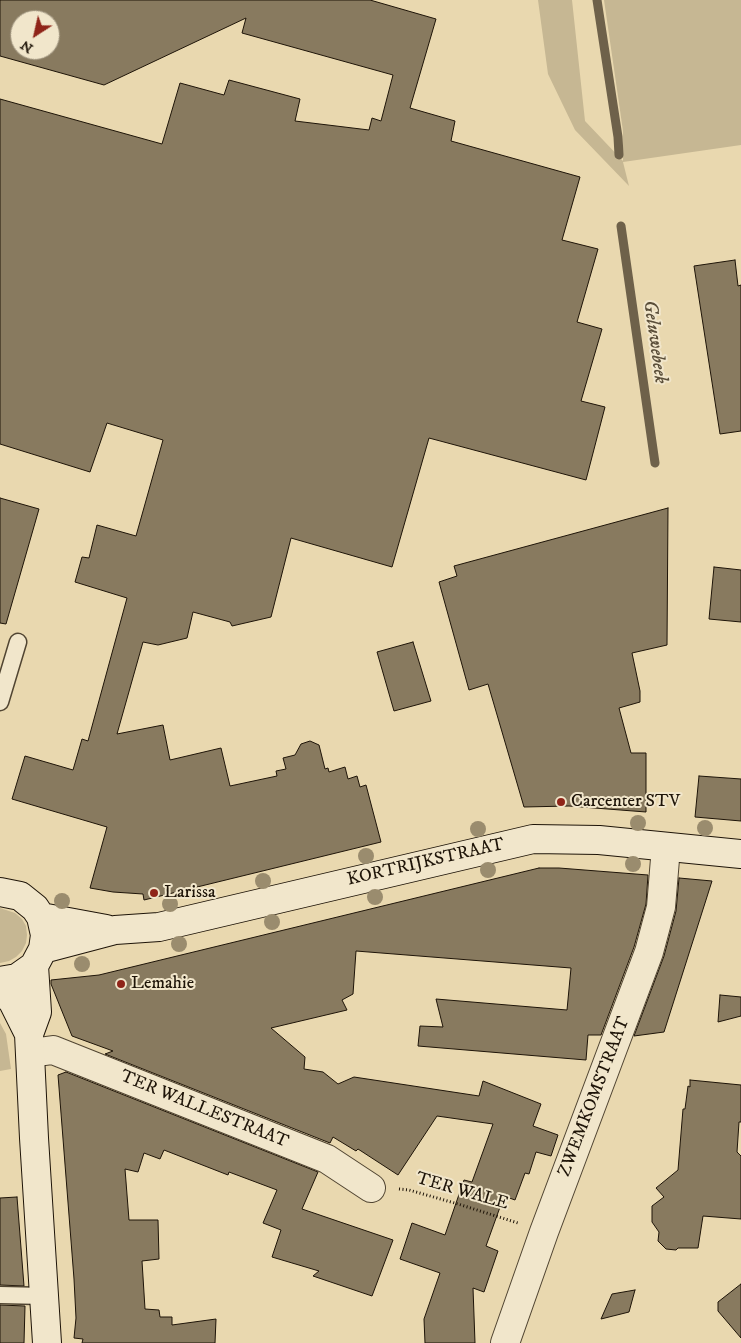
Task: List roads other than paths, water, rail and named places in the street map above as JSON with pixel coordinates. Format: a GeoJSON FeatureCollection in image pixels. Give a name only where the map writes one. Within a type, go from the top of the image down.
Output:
{"type":"FeatureCollection","features":[{"type":"Feature","properties":{"kind":"street","name":"KORTRIJKSTRAAT"},"geometry":{"type":"LineString","coordinates":[[41,917],[115,930],[159,928],[488,848],[533,839],[599,840],[741,854]]}},
{"type":"Feature","properties":{"kind":"street","name":"ZWEMKOMSTRAAT"},"geometry":{"type":"LineString","coordinates":[[505,1343],[544,1232],[649,952],[661,907],[666,847]]}},
{"type":"Feature","properties":{"kind":"street"},"geometry":{"type":"LineString","coordinates":[[0,892],[20,896],[35,908],[41,917],[45,934],[39,958],[37,1012],[30,1043],[47,1343]]}},
{"type":"Feature","properties":{"kind":"street","name":"KORTRIJKSTRAAT"},"geometry":{"type":"LineString","coordinates":[[0,981],[17,978],[39,958],[115,930]]}},
{"type":"Feature","properties":{"kind":"street"},"geometry":{"type":"LineString","coordinates":[[0,986],[13,1002],[30,1043]]}},
{"type":"Feature","properties":{"kind":"street","name":"TER WALLESTRAAT"},"geometry":{"type":"LineString","coordinates":[[30,1043],[53,1050],[327,1159],[371,1188]]}},
{"type":"Feature","properties":{"kind":"lane"},"geometry":{"type":"LineString","coordinates":[[0,702],[18,642]]}},
{"type":"Feature","properties":{"kind":"lane"},"geometry":{"type":"LineString","coordinates":[[0,1296],[44,1296]]}},
{"type":"Feature","properties":{"kind":"waterway","name":"Geluwebeek"},"geometry":{"type":"LineString","coordinates":[[597,0],[618,137],[619,155]]}},
{"type":"Feature","properties":{"kind":"waterway","name":"Geluwebeek"},"geometry":{"type":"LineString","coordinates":[[621,226],[655,463]]}},
{"type":"Feature","properties":{"kind":"place","name":"Carcenter STV"},"geometry":{"type":"Point","coordinates":[561,802]}},
{"type":"Feature","properties":{"kind":"place","name":"Larissa"},"geometry":{"type":"Point","coordinates":[154,893]}},
{"type":"Feature","properties":{"kind":"place","name":"Lemahie"},"geometry":{"type":"Point","coordinates":[121,984]}}]}
